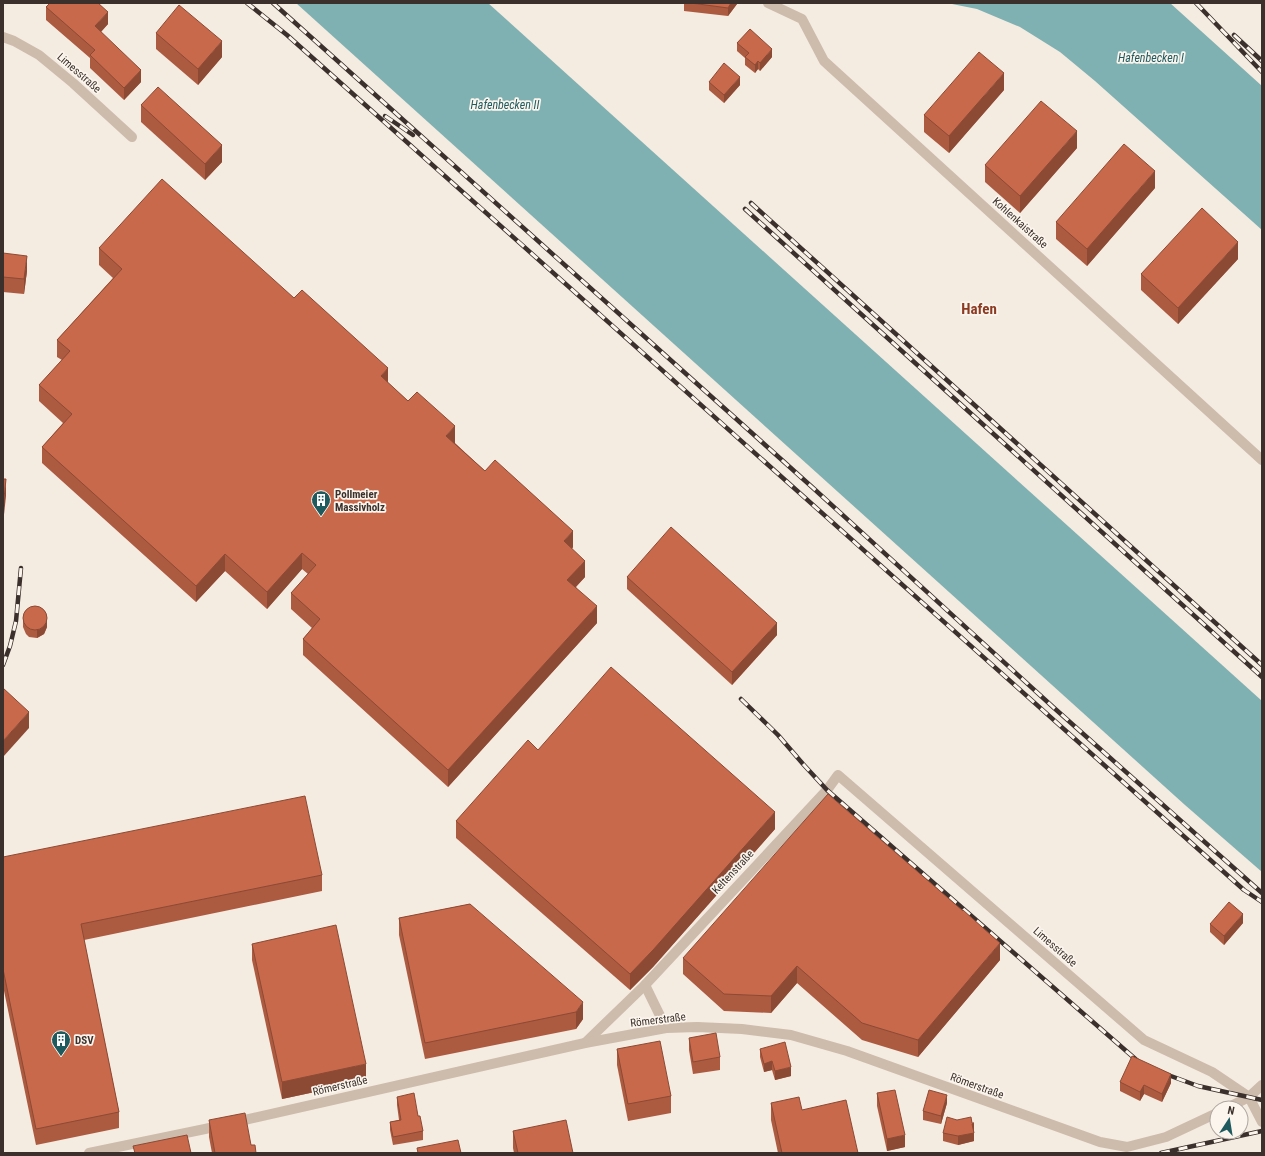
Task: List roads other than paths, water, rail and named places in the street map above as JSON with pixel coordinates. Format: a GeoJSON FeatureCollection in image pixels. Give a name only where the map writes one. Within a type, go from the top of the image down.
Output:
{"type":"FeatureCollection","features":[{"type":"Feature","properties":{"kind":"street","name":"Kohlenkaistraße"},"geometry":{"type":"LineString","coordinates":[[768,3],[802,19],[824,61],[1262,460]]}},
{"type":"Feature","properties":{"kind":"street","name":"Limesstraße"},"geometry":{"type":"LineString","coordinates":[[3,37],[14,41],[40,55],[132,137]]}},
{"type":"Feature","properties":{"kind":"street","name":"Limesstraße"},"geometry":{"type":"LineString","coordinates":[[838,775],[1144,1040],[1212,1072],[1249,1098],[1262,1122]]}},
{"type":"Feature","properties":{"kind":"street","name":"Keltenstraße"},"geometry":{"type":"LineString","coordinates":[[585,1043],[645,985],[827,790],[838,775]]}},
{"type":"Feature","properties":{"kind":"street"},"geometry":{"type":"LineString","coordinates":[[645,985],[666,1028]]}},
{"type":"Feature","properties":{"kind":"street","name":"Römerstraße"},"geometry":{"type":"LineString","coordinates":[[89,1153],[213,1127],[585,1043],[666,1028],[697,1027],[742,1028],[791,1035],[847,1051],[1100,1142],[1127,1146],[1166,1138],[1209,1117]]}},
{"type":"Feature","properties":{"kind":"street"},"geometry":{"type":"LineString","coordinates":[[1245,1100],[1249,1098],[1262,1085]]}},
{"type":"Feature","properties":{"kind":"water","name":"Hafenbecken II"},"geometry":{"type":"Polygon","coordinates":[[[296,3],[488,3],[1262,701],[1262,872],[1185,805],[296,3]]]}},
{"type":"Feature","properties":{"kind":"water","name":"Hafenbecken I"},"geometry":{"type":"Polygon","coordinates":[[[947,3],[1170,3],[1262,86],[1262,230],[1095,81],[1060,52],[1020,27],[977,9],[947,3]]]}},
{"type":"Feature","properties":{"kind":"railway"},"geometry":{"type":"LineString","coordinates":[[247,3],[287,35],[1244,890],[1262,902]]}},
{"type":"Feature","properties":{"kind":"railway"},"geometry":{"type":"LineString","coordinates":[[273,3],[812,487],[1053,707],[1262,893]]}},
{"type":"Feature","properties":{"kind":"railway"},"geometry":{"type":"LineString","coordinates":[[1196,3],[1262,72]]}},
{"type":"Feature","properties":{"kind":"railway"},"geometry":{"type":"LineString","coordinates":[[1234,35],[1262,61]]}},
{"type":"Feature","properties":{"kind":"railway"},"geometry":{"type":"LineString","coordinates":[[385,116],[413,135]]}},
{"type":"Feature","properties":{"kind":"railway"},"geometry":{"type":"LineString","coordinates":[[751,203],[1262,665]]}},
{"type":"Feature","properties":{"kind":"railway"},"geometry":{"type":"LineString","coordinates":[[745,209],[1262,677]]}},
{"type":"Feature","properties":{"kind":"railway"},"geometry":{"type":"LineString","coordinates":[[3,665],[10,646],[16,621],[21,568]]}},
{"type":"Feature","properties":{"kind":"railway"},"geometry":{"type":"LineString","coordinates":[[741,699],[778,735],[827,790],[1140,1063]]}},
{"type":"Feature","properties":{"kind":"railway"},"geometry":{"type":"LineString","coordinates":[[1160,1072],[1198,1086],[1262,1100]]}},
{"type":"Feature","properties":{"kind":"railway"},"geometry":{"type":"LineString","coordinates":[[1161,1153],[1262,1131]]}},
{"type":"Feature","properties":{"kind":"place","name":"Pollmeier Massivholz"},"geometry":{"type":"Point","coordinates":[321,517]}},
{"type":"Feature","properties":{"kind":"place","name":"DSV"},"geometry":{"type":"Point","coordinates":[61,1057]}},
{"type":"Feature","properties":{"kind":"district","name":"Hafen"},"geometry":{"type":"Point","coordinates":[979,309]}}]}
